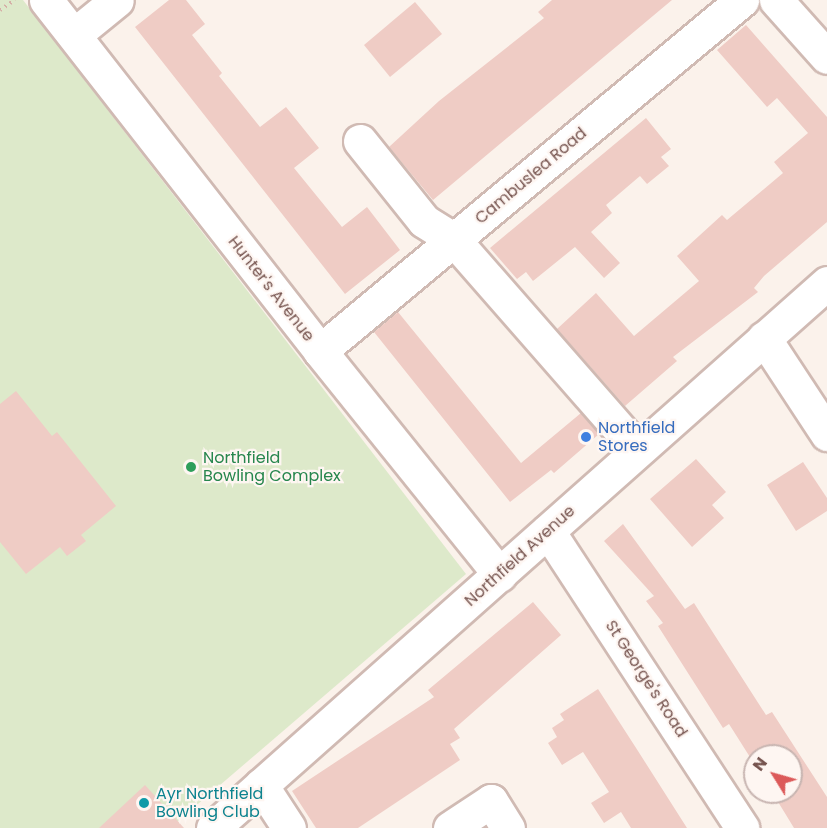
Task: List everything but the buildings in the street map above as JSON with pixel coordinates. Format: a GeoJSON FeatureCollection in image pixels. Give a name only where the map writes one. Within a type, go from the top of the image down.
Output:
{"type":"FeatureCollection","features":[{"type":"Feature","properties":{"kind":"street","name":"Hunter's Avenue"},"geometry":{"type":"LineString","coordinates":[[46,0],[320,351],[500,575]]}},
{"type":"Feature","properties":{"kind":"street"},"geometry":{"type":"LineString","coordinates":[[74,35],[117,0]]}},
{"type":"Feature","properties":{"kind":"street","name":"Cambuslea Road"},"geometry":{"type":"LineString","coordinates":[[320,351],[742,0]]}},
{"type":"Feature","properties":{"kind":"street"},"geometry":{"type":"LineString","coordinates":[[776,0],[824,44]]}},
{"type":"Feature","properties":{"kind":"street"},"geometry":{"type":"LineString","coordinates":[[794,0],[824,44]]}},
{"type":"Feature","properties":{"kind":"street"},"geometry":{"type":"LineString","coordinates":[[360,141],[424,221],[454,240],[637,449]]}},
{"type":"Feature","properties":{"kind":"street","name":"Northfield Avenue"},"geometry":{"type":"LineString","coordinates":[[213,828],[500,575],[637,449],[827,283]]}},
{"type":"Feature","properties":{"kind":"street"},"geometry":{"type":"LineString","coordinates":[[765,338],[827,434]]}},
{"type":"Feature","properties":{"kind":"street","name":"St George's Road"},"geometry":{"type":"LineString","coordinates":[[548,531],[742,828]]}},
{"type":"Feature","properties":{"kind":"street"},"geometry":{"type":"LineString","coordinates":[[261,785],[289,828]]}},
{"type":"Feature","properties":{"kind":"street"},"geometry":{"type":"LineString","coordinates":[[450,828],[491,801],[508,828]]}},
{"type":"Feature","properties":{"kind":"path"},"geometry":{"type":"LineString","coordinates":[[0,10],[15,0]]}},
{"type":"Feature","properties":{"kind":"green space","name":"Northfield Bowling Complex"},"geometry":{"type":"Polygon","coordinates":[[[0,0],[23,0],[466,574],[170,828],[0,828],[0,0]]]}},
{"type":"Feature","properties":{"kind":"place","name":"Northfield Stores"},"geometry":{"type":"Point","coordinates":[586,437]}},
{"type":"Feature","properties":{"kind":"place","name":"Northfield Bowling Complex"},"geometry":{"type":"Point","coordinates":[191,467]}},
{"type":"Feature","properties":{"kind":"place","name":"Ayr Northfield Bowling Club"},"geometry":{"type":"Point","coordinates":[144,803]}}]}
